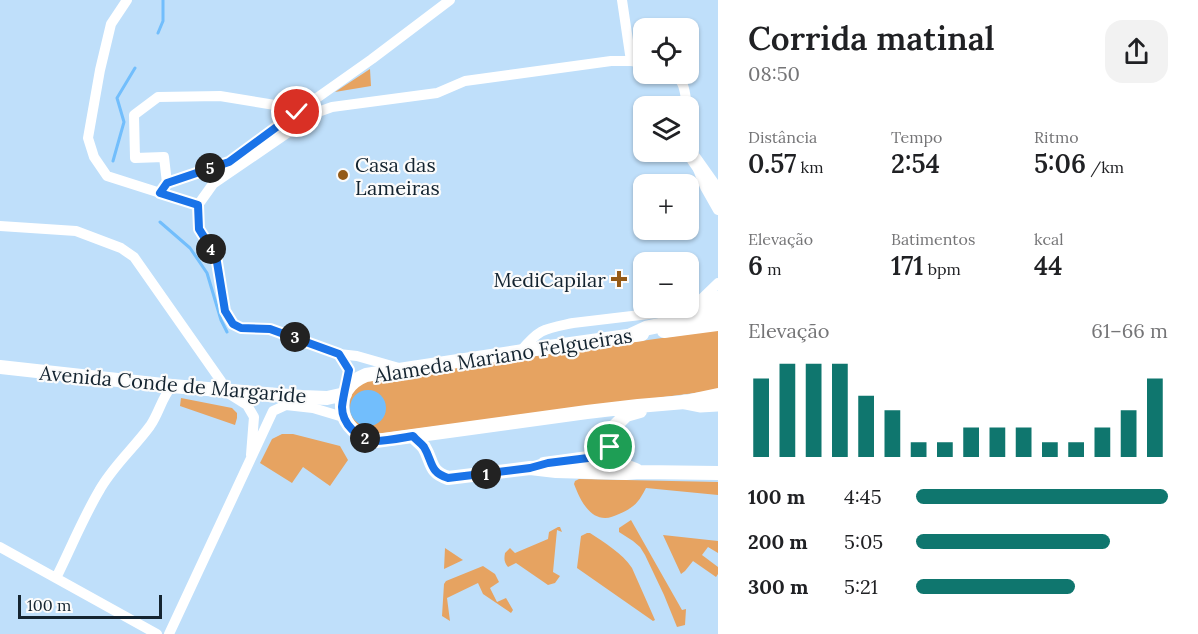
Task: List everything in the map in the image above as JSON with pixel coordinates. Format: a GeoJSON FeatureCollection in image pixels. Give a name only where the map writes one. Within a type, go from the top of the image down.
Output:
{"type":"FeatureCollection","features":[{"type":"Feature","properties":{"kind":"highway"},"geometry":{"type":"LineString","coordinates":[[696,162],[718,202]]}},
{"type":"Feature","properties":{"kind":"highway"},"geometry":{"type":"LineString","coordinates":[[699,306],[718,298]]}},
{"type":"Feature","properties":{"kind":"highway"},"geometry":{"type":"LineString","coordinates":[[632,335],[646,328],[709,316],[718,321]]}},
{"type":"Feature","properties":{"kind":"highway"},"geometry":{"type":"LineString","coordinates":[[685,402],[700,405],[718,404]]}},
{"type":"Feature","properties":{"kind":"main road","name":"Alameda Mariano Felgueiras"},"geometry":{"type":"LineString","coordinates":[[345,394],[359,378],[375,373],[632,335]]}},
{"type":"Feature","properties":{"kind":"main road","name":"Avenida Conde de Margaride"},"geometry":{"type":"LineString","coordinates":[[0,367],[223,390],[327,398],[345,394]]}},
{"type":"Feature","properties":{"kind":"main road"},"geometry":{"type":"LineString","coordinates":[[345,394],[343,417],[352,429],[369,440],[385,440],[638,406],[656,406],[718,395]]}},
{"type":"Feature","properties":{"kind":"main road"},"geometry":{"type":"LineString","coordinates":[[580,471],[602,453],[616,425],[626,415],[656,406]]}},
{"type":"Feature","properties":{"kind":"main road"},"geometry":{"type":"LineString","coordinates":[[413,436],[423,446],[434,470],[439,475],[448,478],[596,457]]}},
{"type":"Feature","properties":{"kind":"main road"},"geometry":{"type":"LineString","coordinates":[[609,438],[613,457],[640,472]]}},
{"type":"Feature","properties":{"kind":"main road"},"geometry":{"type":"LineString","coordinates":[[530,468],[626,473],[718,473]]}},
{"type":"Feature","properties":{"kind":"street"},"geometry":{"type":"LineString","coordinates":[[127,0],[111,24],[107,36],[88,138],[94,157],[107,176],[198,205]]}},
{"type":"Feature","properties":{"kind":"street"},"geometry":{"type":"LineString","coordinates":[[160,193],[167,183],[229,162],[450,0]]}},
{"type":"Feature","properties":{"kind":"street"},"geometry":{"type":"LineString","coordinates":[[402,369],[357,356],[339,354],[270,329],[241,328],[233,324],[225,311],[216,256],[199,229],[198,205],[213,184],[318,112],[332,107],[437,93],[465,81],[611,61],[631,61],[622,0]]}},
{"type":"Feature","properties":{"kind":"street"},"geometry":{"type":"LineString","coordinates":[[167,183],[164,157],[135,158],[134,115],[158,97],[220,96],[281,106],[297,112]]}},
{"type":"Feature","properties":{"kind":"street"},"geometry":{"type":"LineString","coordinates":[[711,190],[718,210]]}},
{"type":"Feature","properties":{"kind":"street"},"geometry":{"type":"LineString","coordinates":[[0,225],[76,231],[121,248],[134,258],[221,381],[223,390],[247,405],[254,417],[251,455]]}},
{"type":"Feature","properties":{"kind":"street"},"geometry":{"type":"LineString","coordinates":[[699,301],[718,283]]}},
{"type":"Feature","properties":{"kind":"street"},"geometry":{"type":"LineString","coordinates":[[520,352],[536,333],[554,327],[633,316]]}},
{"type":"Feature","properties":{"kind":"street"},"geometry":{"type":"LineString","coordinates":[[339,354],[349,370],[345,394]]}},
{"type":"Feature","properties":{"kind":"street"},"geometry":{"type":"LineString","coordinates":[[56,578],[99,491],[151,424],[165,394],[172,386]]}},
{"type":"Feature","properties":{"kind":"street"},"geometry":{"type":"LineString","coordinates":[[169,634],[273,411],[286,405],[313,408],[343,417]]}},
{"type":"Feature","properties":{"kind":"street"},"geometry":{"type":"LineString","coordinates":[[0,547],[157,634]]}},
{"type":"Feature","properties":{"kind":"shaded area"},"geometry":{"type":"Polygon","coordinates":[[[370,69],[371,86],[335,92],[370,69]]]}},
{"type":"Feature","properties":{"kind":"shaded area"},"geometry":{"type":"Polygon","coordinates":[[[718,330],[718,390],[384,433],[369,432],[361,428],[351,415],[350,399],[355,389],[373,380],[718,330]]]}},
{"type":"Feature","properties":{"kind":"shaded area"},"geometry":{"type":"Polygon","coordinates":[[[181,398],[232,408],[237,413],[235,425],[180,406],[181,398]]]}},
{"type":"Feature","properties":{"kind":"shaded area"},"geometry":{"type":"Polygon","coordinates":[[[282,434],[293,434],[340,446],[348,460],[330,486],[303,467],[292,483],[260,463],[272,439],[282,434]]]}},
{"type":"Feature","properties":{"kind":"shaded area"},"geometry":{"type":"Polygon","coordinates":[[[579,479],[718,482],[718,495],[646,488],[632,507],[605,518],[594,515],[585,506],[574,484],[579,479]]]}},
{"type":"Feature","properties":{"kind":"shaded area"},"geometry":{"type":"Polygon","coordinates":[[[631,520],[682,610],[686,609],[685,625],[677,627],[640,547],[619,532],[619,528],[631,520]]]}},
{"type":"Feature","properties":{"kind":"shaded area"},"geometry":{"type":"Polygon","coordinates":[[[558,527],[562,532],[557,530],[553,572],[560,576],[555,583],[548,585],[516,563],[508,567],[505,562],[505,553],[510,548],[515,553],[548,539],[549,532],[558,527]]]}},
{"type":"Feature","properties":{"kind":"shaded area"},"geometry":{"type":"Polygon","coordinates":[[[587,533],[618,553],[632,568],[655,620],[653,621],[577,568],[581,536],[587,533]]]}},
{"type":"Feature","properties":{"kind":"shaded area"},"geometry":{"type":"Polygon","coordinates":[[[663,535],[718,541],[718,553],[708,547],[702,555],[718,567],[716,577],[693,561],[681,574],[663,535]]]}},
{"type":"Feature","properties":{"kind":"shaded area"},"geometry":{"type":"Polygon","coordinates":[[[445,548],[463,560],[444,569],[445,548]]]}},
{"type":"Feature","properties":{"kind":"shaded area"},"geometry":{"type":"Polygon","coordinates":[[[483,566],[495,574],[499,582],[490,588],[497,602],[506,598],[513,610],[511,613],[483,594],[478,583],[447,598],[450,621],[442,616],[446,581],[483,566]]]}},
{"type":"Feature","properties":{"kind":"water"},"geometry":{"type":"Polygon","coordinates":[[[368,390],[381,395],[386,408],[381,421],[368,426],[355,421],[350,408],[355,395],[368,390]]]}},
{"type":"Feature","properties":{"kind":"waterway"},"geometry":{"type":"LineString","coordinates":[[158,33],[163,21],[163,0]]}},
{"type":"Feature","properties":{"kind":"waterway"},"geometry":{"type":"LineString","coordinates":[[113,161],[124,122],[117,98],[135,68]]}},
{"type":"Feature","properties":{"kind":"waterway"},"geometry":{"type":"LineString","coordinates":[[160,222],[190,248],[207,273],[221,320],[227,332]]}},
{"type":"Feature","properties":{"kind":"place","name":"Casa das Lameiras"},"geometry":{"type":"Point","coordinates":[343,175]}},
{"type":"Feature","properties":{"kind":"place","name":"MediCapilar"},"geometry":{"type":"Point","coordinates":[619,279]}},
{"type":"Feature","properties":{"kind":"route"},"geometry":{"type":"LineString","coordinates":[[297,112],[229,162],[167,183],[160,193],[198,205],[199,229],[216,256],[225,311],[233,324],[241,328],[270,329],[339,354],[349,370],[342,409],[343,417],[352,429],[369,440],[376,441],[413,436],[423,446],[434,470],[439,475],[448,478],[596,457],[602,453],[609,438],[610,447]]}}]}
